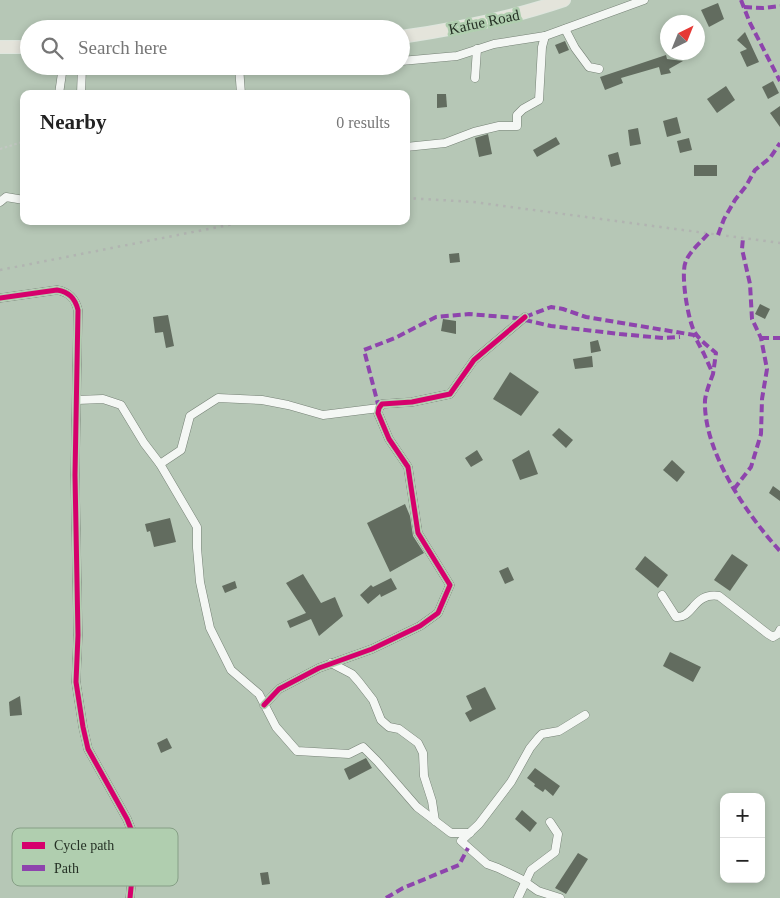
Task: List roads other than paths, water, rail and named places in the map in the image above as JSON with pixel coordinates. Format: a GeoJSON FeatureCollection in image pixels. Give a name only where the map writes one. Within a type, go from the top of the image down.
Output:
{"type":"FeatureCollection","features":[{"type":"Feature","properties":{"kind":"highway","name":"Kafue Road"},"geometry":{"type":"LineString","coordinates":[[410,36],[453,30],[524,14],[564,0]]}},
{"type":"Feature","properties":{"kind":"highway"},"geometry":{"type":"LineString","coordinates":[[0,47],[20,46]]}},
{"type":"Feature","properties":{"kind":"street"},"geometry":{"type":"LineString","coordinates":[[410,60],[457,56],[494,44],[545,36],[644,0]]}},
{"type":"Feature","properties":{"kind":"street"},"geometry":{"type":"LineString","coordinates":[[565,29],[575,48],[589,67],[599,69]]}},
{"type":"Feature","properties":{"kind":"street"},"geometry":{"type":"LineString","coordinates":[[410,147],[445,143],[474,132],[499,126],[517,126],[517,116],[523,109],[539,100],[542,47],[545,36]]}},
{"type":"Feature","properties":{"kind":"street"},"geometry":{"type":"LineString","coordinates":[[475,78],[477,50]]}},
{"type":"Feature","properties":{"kind":"street"},"geometry":{"type":"LineString","coordinates":[[60,90],[62,75]]}},
{"type":"Feature","properties":{"kind":"street"},"geometry":{"type":"LineString","coordinates":[[81,90],[82,75]]}},
{"type":"Feature","properties":{"kind":"street"},"geometry":{"type":"LineString","coordinates":[[239,75],[240,90]]}},
{"type":"Feature","properties":{"kind":"street"},"geometry":{"type":"LineString","coordinates":[[0,202],[6,197],[20,199]]}},
{"type":"Feature","properties":{"kind":"street"},"geometry":{"type":"LineString","coordinates":[[0,298],[57,290],[65,292],[76,302],[79,328],[75,470],[78,635],[76,682],[81,720],[88,749],[131,828]]}},
{"type":"Feature","properties":{"kind":"street"},"geometry":{"type":"LineString","coordinates":[[264,705],[279,689],[319,668],[372,649],[420,626],[438,613],[450,585],[418,533],[408,467],[389,439],[378,413],[379,408],[382,404],[412,402],[450,394],[474,360],[525,317]]}},
{"type":"Feature","properties":{"kind":"street"},"geometry":{"type":"LineString","coordinates":[[160,464],[181,450],[190,416],[218,398],[262,400],[323,415],[379,408]]}},
{"type":"Feature","properties":{"kind":"street"},"geometry":{"type":"LineString","coordinates":[[77,400],[103,399],[121,405],[144,443],[160,464],[197,527],[196,548],[200,582],[210,628],[231,670],[259,694],[276,727],[297,751],[349,754],[363,747],[417,807],[451,833],[470,832]]}},
{"type":"Feature","properties":{"kind":"street"},"geometry":{"type":"LineString","coordinates":[[662,595],[676,616],[679,617],[684,616],[703,597],[710,594],[719,596],[768,634],[773,636],[778,633],[780,644]]}},
{"type":"Feature","properties":{"kind":"street"},"geometry":{"type":"LineString","coordinates":[[332,663],[352,674],[359,682],[373,700],[381,720],[389,727],[404,732],[418,743],[424,753],[424,776],[432,801],[435,820]]}},
{"type":"Feature","properties":{"kind":"street"},"geometry":{"type":"LineString","coordinates":[[560,898],[538,891],[520,879],[487,864],[462,844],[461,841],[479,824],[511,782],[530,748],[539,737],[542,734],[559,731],[585,715]]}},
{"type":"Feature","properties":{"kind":"street"},"geometry":{"type":"LineString","coordinates":[[518,898],[531,870],[555,852],[558,834],[550,822]]}},
{"type":"Feature","properties":{"kind":"railway"},"geometry":{"type":"LineString","coordinates":[[410,198],[474,202],[780,243]]}},
{"type":"Feature","properties":{"kind":"railway"},"geometry":{"type":"LineString","coordinates":[[0,270],[229,225]]}}]}
